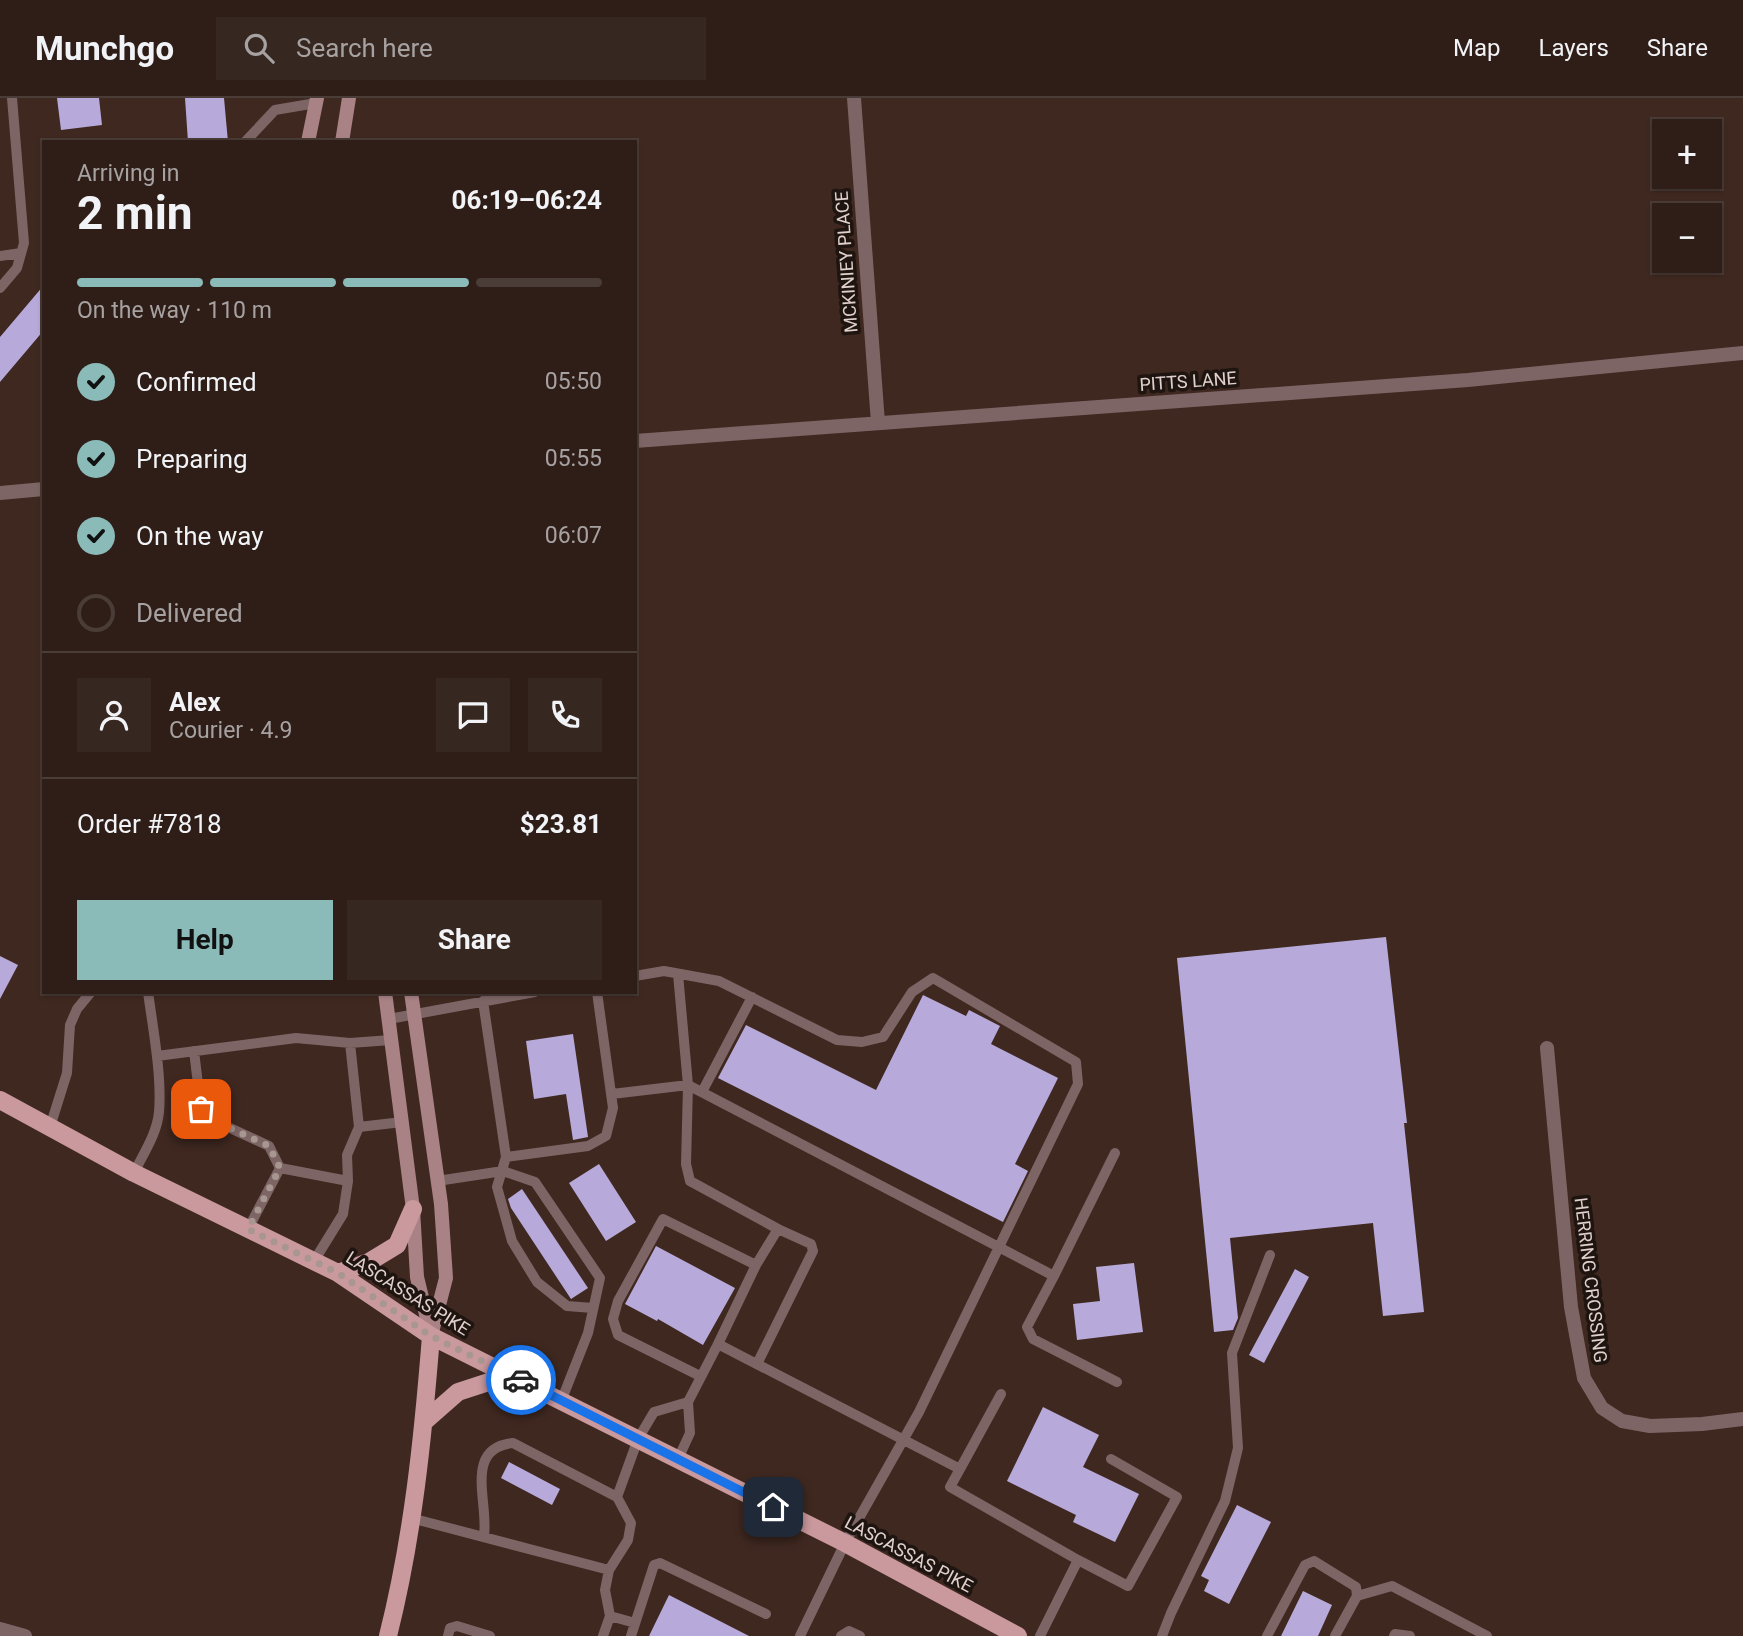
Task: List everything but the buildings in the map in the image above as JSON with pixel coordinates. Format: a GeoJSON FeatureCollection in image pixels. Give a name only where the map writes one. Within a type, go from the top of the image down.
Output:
{"type":"FeatureCollection","features":[{"type":"Feature","properties":{"kind":"main road"},"geometry":{"type":"LineString","coordinates":[[341,140],[349,98]]}},
{"type":"Feature","properties":{"kind":"main road"},"geometry":{"type":"LineString","coordinates":[[308,140],[316,101]]}},
{"type":"Feature","properties":{"kind":"main road"},"geometry":{"type":"LineString","coordinates":[[385,994],[413,1209],[417,1277],[431,1336]]}},
{"type":"Feature","properties":{"kind":"main road"},"geometry":{"type":"LineString","coordinates":[[388,1636],[401,1584],[425,1421],[431,1336],[446,1278],[437,1181],[411,994]]}},
{"type":"Feature","properties":{"kind":"main road","name":"LASCASSAS PIKE"},"geometry":{"type":"LineString","coordinates":[[0,1100],[134,1173],[338,1273],[431,1336],[562,1399],[845,1543],[1018,1636]]}},
{"type":"Feature","properties":{"kind":"main road"},"geometry":{"type":"LineString","coordinates":[[338,1273],[369,1262],[397,1245],[413,1209]]}},
{"type":"Feature","properties":{"kind":"main road"},"geometry":{"type":"LineString","coordinates":[[425,1421],[458,1392],[510,1375]]}},
{"type":"Feature","properties":{"kind":"street","name":"MCKINIEY PLACE"},"geometry":{"type":"LineString","coordinates":[[854,98],[878,424]]}},
{"type":"Feature","properties":{"kind":"street","name":"PITTS LANE"},"geometry":{"type":"LineString","coordinates":[[637,441],[1468,380],[1743,354]]}},
{"type":"Feature","properties":{"kind":"street"},"geometry":{"type":"LineString","coordinates":[[0,493],[42,489]]}},
{"type":"Feature","properties":{"kind":"street","name":"HERRING CROSSING"},"geometry":{"type":"LineString","coordinates":[[1547,1048],[1571,1307],[1584,1378],[1602,1408],[1622,1421],[1650,1426],[1743,1419]]}},
{"type":"Feature","properties":{"kind":"street"},"geometry":{"type":"LineString","coordinates":[[0,1629],[25,1636]]}},
{"type":"Feature","properties":{"kind":"lane"},"geometry":{"type":"LineString","coordinates":[[0,288],[17,268],[24,243],[12,98]]}},
{"type":"Feature","properties":{"kind":"lane"},"geometry":{"type":"LineString","coordinates":[[247,140],[275,110],[316,101]]}},
{"type":"Feature","properties":{"kind":"lane"},"geometry":{"type":"LineString","coordinates":[[0,256],[21,253]]}},
{"type":"Feature","properties":{"kind":"lane"},"geometry":{"type":"LineString","coordinates":[[637,976],[664,971],[719,981],[838,1040],[862,1042],[883,1037],[912,992],[933,978],[1076,1062],[1078,1084],[904,1439],[845,1543],[800,1636]]}},
{"type":"Feature","properties":{"kind":"lane"},"geometry":{"type":"LineString","coordinates":[[678,974],[688,1085],[686,1164],[691,1181],[811,1244],[814,1251],[757,1364]]}},
{"type":"Feature","properties":{"kind":"lane"},"geometry":{"type":"LineString","coordinates":[[50,1127],[67,1073],[70,1025],[77,1009],[88,994]]}},
{"type":"Feature","properties":{"kind":"lane"},"geometry":{"type":"LineString","coordinates":[[134,1173],[153,1135],[159,1113],[157,1056],[148,994]]}},
{"type":"Feature","properties":{"kind":"lane"},"geometry":{"type":"LineString","coordinates":[[389,1019],[523,994]]}},
{"type":"Feature","properties":{"kind":"lane"},"geometry":{"type":"LineString","coordinates":[[506,1157],[588,1146],[606,1136],[613,1108],[597,994]]}},
{"type":"Feature","properties":{"kind":"lane"},"geometry":{"type":"LineString","coordinates":[[702,1092],[752,997]]}},
{"type":"Feature","properties":{"kind":"lane"},"geometry":{"type":"LineString","coordinates":[[483,1001],[506,1157],[497,1186],[512,1241],[537,1282],[567,1306],[593,1308]]}},
{"type":"Feature","properties":{"kind":"lane"},"geometry":{"type":"LineString","coordinates":[[157,1056],[296,1038],[350,1043],[391,1040]]}},
{"type":"Feature","properties":{"kind":"lane"},"geometry":{"type":"LineString","coordinates":[[314,1261],[343,1214],[348,1181],[347,1155],[359,1127],[350,1043]]}},
{"type":"Feature","properties":{"kind":"lane"},"geometry":{"type":"LineString","coordinates":[[194,1051],[204,1116],[269,1146],[280,1168]]}},
{"type":"Feature","properties":{"kind":"lane"},"geometry":{"type":"LineString","coordinates":[[611,1094],[688,1085],[1054,1276]]}},
{"type":"Feature","properties":{"kind":"lane"},"geometry":{"type":"LineString","coordinates":[[359,1127],[402,1122]]}},
{"type":"Feature","properties":{"kind":"lane"},"geometry":{"type":"LineString","coordinates":[[1115,1153],[1027,1327],[1033,1339],[1117,1382]]}},
{"type":"Feature","properties":{"kind":"lane"},"geometry":{"type":"LineString","coordinates":[[280,1168],[348,1181]]}},
{"type":"Feature","properties":{"kind":"lane"},"geometry":{"type":"LineString","coordinates":[[248,1229],[280,1168]]}},
{"type":"Feature","properties":{"kind":"lane"},"geometry":{"type":"LineString","coordinates":[[437,1181],[503,1171],[535,1182],[600,1278],[588,1333],[562,1399]]}},
{"type":"Feature","properties":{"kind":"lane"},"geometry":{"type":"LineString","coordinates":[[700,1376],[618,1335],[613,1319],[618,1301],[663,1219],[756,1265]]}},
{"type":"Feature","properties":{"kind":"lane"},"geometry":{"type":"LineString","coordinates":[[678,1459],[690,1433],[688,1402],[756,1265],[778,1229]]}},
{"type":"Feature","properties":{"kind":"lane"},"geometry":{"type":"LineString","coordinates":[[1162,1636],[1225,1501],[1238,1448],[1232,1353],[1270,1255]]}},
{"type":"Feature","properties":{"kind":"lane"},"geometry":{"type":"LineString","coordinates":[[718,1344],[960,1469]]}},
{"type":"Feature","properties":{"kind":"lane"},"geometry":{"type":"LineString","coordinates":[[1001,1394],[950,1487],[1128,1586],[1177,1497],[1111,1459]]}},
{"type":"Feature","properties":{"kind":"lane"},"geometry":{"type":"LineString","coordinates":[[617,1497],[638,1439],[654,1412],[688,1402]]}},
{"type":"Feature","properties":{"kind":"lane"},"geometry":{"type":"LineString","coordinates":[[484,1536],[482,1465],[488,1453],[502,1444],[513,1443],[617,1497],[631,1523],[628,1540],[609,1570],[605,1590],[610,1616],[603,1636]]}},
{"type":"Feature","properties":{"kind":"lane"},"geometry":{"type":"LineString","coordinates":[[411,1518],[609,1570]]}},
{"type":"Feature","properties":{"kind":"lane"},"geometry":{"type":"LineString","coordinates":[[1040,1636],[1078,1560]]}},
{"type":"Feature","properties":{"kind":"lane"},"geometry":{"type":"LineString","coordinates":[[1267,1636],[1305,1565],[1314,1561],[1356,1587],[1357,1595],[1335,1636]]}},
{"type":"Feature","properties":{"kind":"lane"},"geometry":{"type":"LineString","coordinates":[[631,1636],[654,1566],[660,1563],[766,1614]]}},
{"type":"Feature","properties":{"kind":"lane"},"geometry":{"type":"LineString","coordinates":[[1357,1595],[1392,1586],[1487,1636]]}},
{"type":"Feature","properties":{"kind":"lane"},"geometry":{"type":"LineString","coordinates":[[610,1616],[635,1623]]}},
{"type":"Feature","properties":{"kind":"lane"},"geometry":{"type":"LineString","coordinates":[[447,1636],[450,1628],[457,1626],[490,1636]]}},
{"type":"Feature","properties":{"kind":"lane"},"geometry":{"type":"LineString","coordinates":[[842,1636],[849,1631],[860,1636]]}},
{"type":"Feature","properties":{"kind":"lane"},"geometry":{"type":"LineString","coordinates":[[1394,1636],[1410,1636]]}},
{"type":"Feature","properties":{"kind":"way so far"},"geometry":{"type":"LineString","coordinates":[[201,1109],[204,1116],[269,1146],[280,1168],[248,1229],[338,1273],[431,1336],[521,1380]]}},
{"type":"Feature","properties":{"kind":"route"},"geometry":{"type":"LineString","coordinates":[[521,1380],[773,1507]]}}]}
